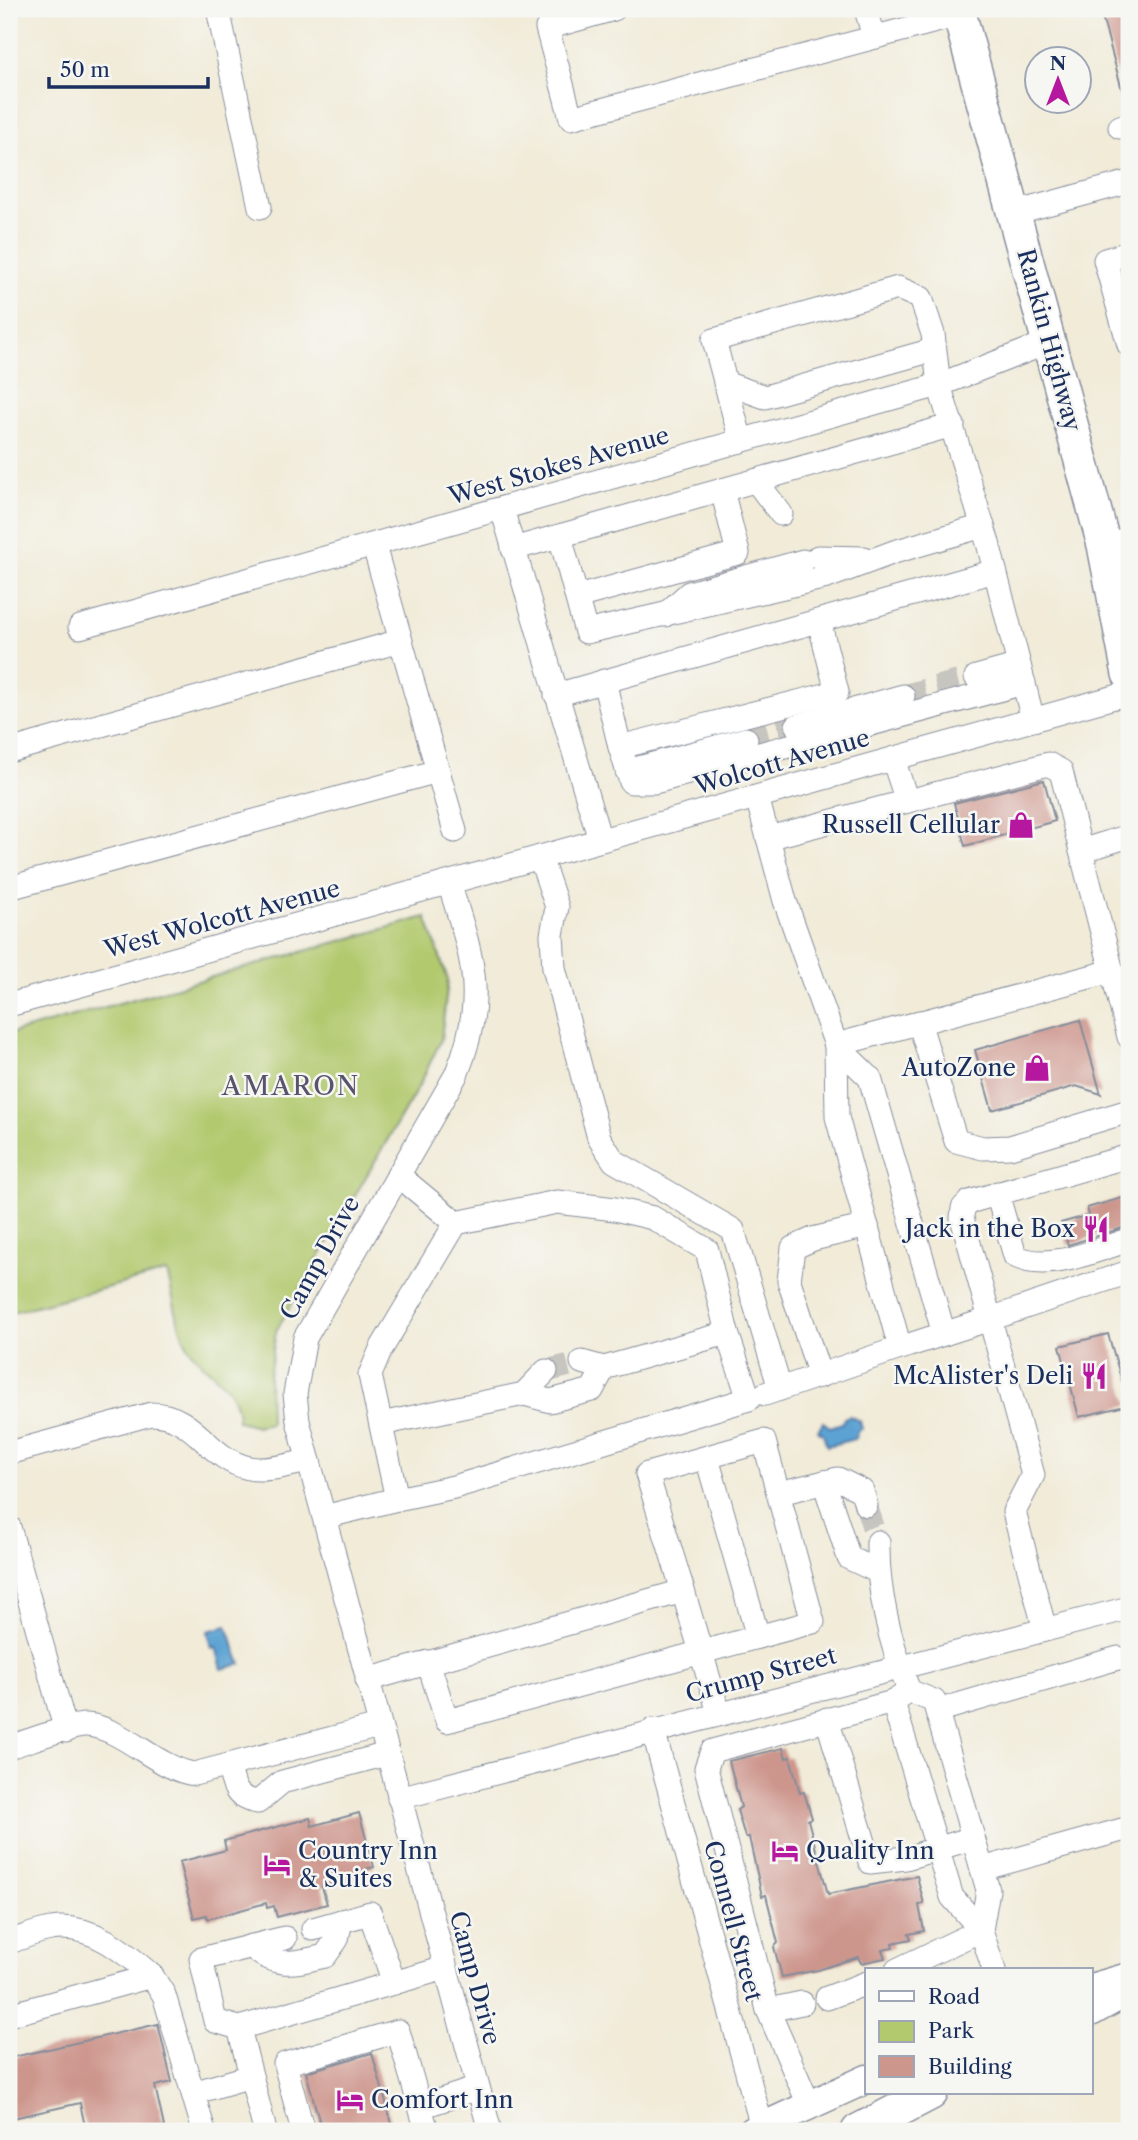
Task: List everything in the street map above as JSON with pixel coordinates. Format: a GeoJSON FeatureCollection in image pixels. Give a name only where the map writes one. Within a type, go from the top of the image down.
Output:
{"type":"FeatureCollection","features":[{"type":"Feature","properties":{"kind":"highway","name":"Rankin Highway"},"geometry":{"type":"LineString","coordinates":[[958,12],[1049,342],[1116,542],[1129,674]]}},
{"type":"Feature","properties":{"kind":"highway"},"geometry":{"type":"LineString","coordinates":[[1092,2008],[1129,1989]]}},
{"type":"Feature","properties":{"kind":"highway"},"geometry":{"type":"LineString","coordinates":[[858,2131],[929,2094]]}},
{"type":"Feature","properties":{"kind":"main road"},"geometry":{"type":"LineString","coordinates":[[1092,1988],[1129,1977]]}},
{"type":"Feature","properties":{"kind":"main road"},"geometry":{"type":"LineString","coordinates":[[758,2129],[865,2080]]}},
{"type":"Feature","properties":{"kind":"street"},"geometry":{"type":"LineString","coordinates":[[218,9],[260,207]]}},
{"type":"Feature","properties":{"kind":"street"},"geometry":{"type":"LineString","coordinates":[[614,9],[547,28],[572,118],[958,12]]}},
{"type":"Feature","properties":{"kind":"street"},"geometry":{"type":"LineString","coordinates":[[866,9],[874,37]]}},
{"type":"Feature","properties":{"kind":"street"},"geometry":{"type":"LineString","coordinates":[[1014,213],[1129,183]]}},
{"type":"Feature","properties":{"kind":"street"},"geometry":{"type":"LineString","coordinates":[[1129,253],[1105,260],[1129,345]]}},
{"type":"Feature","properties":{"kind":"street"},"geometry":{"type":"LineString","coordinates":[[741,442],[714,340],[898,288],[921,298],[933,334],[939,385],[983,526],[1033,720]]}},
{"type":"Feature","properties":{"kind":"street","name":"West Stokes Avenue"},"geometry":{"type":"LineString","coordinates":[[80,627],[939,385],[1049,342]]}},
{"type":"Feature","properties":{"kind":"street"},"geometry":{"type":"LineString","coordinates":[[725,383],[765,397],[933,350]]}},
{"type":"Feature","properties":{"kind":"street"},"geometry":{"type":"LineString","coordinates":[[513,549],[953,425]]}},
{"type":"Feature","properties":{"kind":"street"},"geometry":{"type":"LineString","coordinates":[[756,481],[781,514]]}},
{"type":"Feature","properties":{"kind":"street"},"geometry":{"type":"LineString","coordinates":[[577,597],[738,553],[722,490]]}},
{"type":"Feature","properties":{"kind":"street"},"geometry":{"type":"LineString","coordinates":[[502,509],[600,841]]}},
{"type":"Feature","properties":{"kind":"street"},"geometry":{"type":"LineString","coordinates":[[560,536],[586,632],[827,577],[877,558],[983,526]]}},
{"type":"Feature","properties":{"kind":"street"},"geometry":{"type":"LineString","coordinates":[[374,546],[455,831]]}},
{"type":"Feature","properties":{"kind":"street"},"geometry":{"type":"LineString","coordinates":[[665,615],[690,593],[811,559],[877,558]]}},
{"type":"Feature","properties":{"kind":"street"},"geometry":{"type":"LineString","coordinates":[[556,695],[995,571]]}},
{"type":"Feature","properties":{"kind":"street"},"geometry":{"type":"LineString","coordinates":[[620,747],[837,692],[819,621]]}},
{"type":"Feature","properties":{"kind":"street"},"geometry":{"type":"LineString","coordinates":[[9,751],[400,641]]}},
{"type":"Feature","properties":{"kind":"street"},"geometry":{"type":"LineString","coordinates":[[976,677],[1022,674]]}},
{"type":"Feature","properties":{"kind":"street"},"geometry":{"type":"LineString","coordinates":[[604,681],[631,782],[655,782],[1022,674]]}},
{"type":"Feature","properties":{"kind":"street","name":"Wolcott Avenue"},"geometry":{"type":"LineString","coordinates":[[449,883],[1129,693]]}},
{"type":"Feature","properties":{"kind":"street"},"geometry":{"type":"LineString","coordinates":[[797,726],[902,696]]}},
{"type":"Feature","properties":{"kind":"street"},"geometry":{"type":"LineString","coordinates":[[627,771],[746,739]]}},
{"type":"Feature","properties":{"kind":"street"},"geometry":{"type":"LineString","coordinates":[[893,759],[907,801]]}},
{"type":"Feature","properties":{"kind":"street"},"geometry":{"type":"LineString","coordinates":[[768,838],[1048,764],[1061,771],[1129,1037]]}},
{"type":"Feature","properties":{"kind":"street"},"geometry":{"type":"LineString","coordinates":[[9,888],[438,771]]}},
{"type":"Feature","properties":{"kind":"street"},"geometry":{"type":"LineString","coordinates":[[757,797],[785,901],[836,1045],[837,1117],[900,1348]]}},
{"type":"Feature","properties":{"kind":"street"},"geometry":{"type":"LineString","coordinates":[[1082,851],[1129,836]]}},
{"type":"Feature","properties":{"kind":"street"},"geometry":{"type":"LineString","coordinates":[[540,857],[557,907],[552,935],[554,968],[599,1138],[614,1161],[733,1230],[780,1390]]}},
{"type":"Feature","properties":{"kind":"street","name":"West Wolcott Avenue"},"geometry":{"type":"LineString","coordinates":[[9,1005],[449,883]]}},
{"type":"Feature","properties":{"kind":"street","name":"Camp Drive"},"geometry":{"type":"LineString","coordinates":[[449,883],[469,946],[476,1007],[470,1043],[456,1075],[305,1338],[295,1394],[298,1421],[379,1726],[403,1797],[445,1968],[490,2131]]}},
{"type":"Feature","properties":{"kind":"street"},"geometry":{"type":"LineString","coordinates":[[836,1045],[1112,971]]}},
{"type":"Feature","properties":{"kind":"street"},"geometry":{"type":"LineString","coordinates":[[919,1023],[956,1141],[983,1148],[1010,1147],[1129,1111]]}},
{"type":"Feature","properties":{"kind":"street"},"geometry":{"type":"LineString","coordinates":[[836,1045],[870,1079],[944,1334]]}},
{"type":"Feature","properties":{"kind":"street"},"geometry":{"type":"LineString","coordinates":[[1045,1630],[1014,1512],[1033,1475],[962,1218],[963,1208],[969,1202],[997,1193],[1129,1156]]}},
{"type":"Feature","properties":{"kind":"street"},"geometry":{"type":"LineString","coordinates":[[398,1175],[456,1223]]}},
{"type":"Feature","properties":{"kind":"street"},"geometry":{"type":"LineString","coordinates":[[997,1193],[1015,1256],[1025,1261],[1053,1261],[1129,1240]]}},
{"type":"Feature","properties":{"kind":"street"},"geometry":{"type":"LineString","coordinates":[[397,1499],[370,1375],[381,1349],[456,1223],[557,1202],[615,1209],[653,1218],[706,1250],[727,1333],[749,1399]]}},
{"type":"Feature","properties":{"kind":"street"},"geometry":{"type":"LineString","coordinates":[[820,1376],[789,1281],[793,1248],[813,1239],[867,1226]]}},
{"type":"Feature","properties":{"kind":"street"},"geometry":{"type":"LineString","coordinates":[[324,1517],[454,1487],[780,1390],[1129,1272]]}},
{"type":"Feature","properties":{"kind":"street"},"geometry":{"type":"LineString","coordinates":[[381,1424],[524,1394],[550,1401],[592,1391],[593,1365],[727,1333]]}},
{"type":"Feature","properties":{"kind":"street"},"geometry":{"type":"LineString","coordinates":[[524,1394],[546,1371]]}},
{"type":"Feature","properties":{"kind":"street"},"geometry":{"type":"LineString","coordinates":[[9,1453],[151,1414],[169,1414],[190,1427],[222,1457],[251,1469],[309,1461]]}},
{"type":"Feature","properties":{"kind":"street"},"geometry":{"type":"LineString","coordinates":[[428,1662],[447,1721],[701,1654],[813,1622],[764,1441],[647,1474],[683,1591],[701,1654],[719,1713]]}},
{"type":"Feature","properties":{"kind":"street"},"geometry":{"type":"LineString","coordinates":[[706,1458],[758,1637]]}},
{"type":"Feature","properties":{"kind":"street"},"geometry":{"type":"LineString","coordinates":[[779,1493],[838,1479],[862,1491],[866,1504]]}},
{"type":"Feature","properties":{"kind":"street"},"geometry":{"type":"LineString","coordinates":[[824,1482],[849,1558],[877,1572]]}},
{"type":"Feature","properties":{"kind":"street"},"geometry":{"type":"LineString","coordinates":[[9,1527],[66,1731]]}},
{"type":"Feature","properties":{"kind":"street"},"geometry":{"type":"LineString","coordinates":[[878,1542],[877,1572],[899,1666],[901,1697],[937,1849],[952,1897],[981,1930],[993,1968]]}},
{"type":"Feature","properties":{"kind":"street"},"geometry":{"type":"LineString","coordinates":[[367,1680],[683,1591]]}},
{"type":"Feature","properties":{"kind":"street","name":"Crump Street"},"geometry":{"type":"LineString","coordinates":[[403,1797],[899,1666],[1045,1630],[1127,1616]]}},
{"type":"Feature","properties":{"kind":"street"},"geometry":{"type":"LineString","coordinates":[[937,1711],[1118,1658]]}},
{"type":"Feature","properties":{"kind":"street"},"geometry":{"type":"LineString","coordinates":[[810,2107],[768,2010],[706,1768],[712,1751],[901,1697],[934,1701],[988,1891],[981,1930]]}},
{"type":"Feature","properties":{"kind":"street"},"geometry":{"type":"LineString","coordinates":[[827,1719],[870,1862],[906,1858],[973,1838]]}},
{"type":"Feature","properties":{"kind":"street"},"geometry":{"type":"LineString","coordinates":[[9,1747],[85,1725],[102,1729],[178,1772],[194,1774],[379,1726]]}},
{"type":"Feature","properties":{"kind":"street","name":"Connell Street"},"geometry":{"type":"LineString","coordinates":[[653,1730],[758,2129]]}},
{"type":"Feature","properties":{"kind":"street"},"geometry":{"type":"LineString","coordinates":[[229,1765],[234,1790],[244,1800],[257,1802],[282,1782],[387,1754]]}},
{"type":"Feature","properties":{"kind":"street"},"geometry":{"type":"LineString","coordinates":[[982,1869],[1129,1828]]}},
{"type":"Feature","properties":{"kind":"street"},"geometry":{"type":"LineString","coordinates":[[313,1929],[370,1913],[394,1983]]}},
{"type":"Feature","properties":{"kind":"street"},"geometry":{"type":"LineString","coordinates":[[251,1946],[264,1958],[293,1964],[325,1956],[337,1940],[341,1922]]}},
{"type":"Feature","properties":{"kind":"street"},"geometry":{"type":"LineString","coordinates":[[9,1942],[52,1928],[78,1931],[117,1945],[152,1976],[164,1995],[204,2131]]}},
{"type":"Feature","properties":{"kind":"street"},"geometry":{"type":"LineString","coordinates":[[901,1968],[981,1930]]}},
{"type":"Feature","properties":{"kind":"street"},"geometry":{"type":"LineString","coordinates":[[285,1938],[201,1959],[215,2021],[239,2028],[445,1968]]}},
{"type":"Feature","properties":{"kind":"street"},"geometry":{"type":"LineString","coordinates":[[9,2015],[152,1976]]}},
{"type":"Feature","properties":{"kind":"street"},"geometry":{"type":"LineString","coordinates":[[827,1998],[865,1984]]}},
{"type":"Feature","properties":{"kind":"street"},"geometry":{"type":"LineString","coordinates":[[768,2010],[802,2003]]}},
{"type":"Feature","properties":{"kind":"street"},"geometry":{"type":"LineString","coordinates":[[239,2028],[265,2131]]}},
{"type":"Feature","properties":{"kind":"street"},"geometry":{"type":"LineString","coordinates":[[303,2131],[285,2064],[398,2031],[425,2125],[478,2088]]}},
{"type":"Feature","properties":{"kind":"street"},"geometry":{"type":"LineString","coordinates":[[193,2093],[251,2076]]}},
{"type":"Feature","properties":{"kind":"green space"},"geometry":{"type":"Polygon","coordinates":[[[426,917],[448,980],[441,1040],[420,1084],[276,1331],[269,1376],[270,1423],[257,1426],[238,1421],[233,1397],[195,1356],[184,1339],[167,1272],[9,1313],[9,1034],[426,917]]]}},
{"type":"Feature","properties":{"kind":"water"},"geometry":{"type":"Polygon","coordinates":[[[849,1416],[860,1421],[862,1429],[858,1430],[855,1439],[827,1446],[823,1434],[818,1430],[823,1422],[830,1427],[842,1423],[844,1418],[849,1416]]]}},
{"type":"Feature","properties":{"kind":"water"},"geometry":{"type":"Polygon","coordinates":[[[227,1626],[241,1664],[222,1669],[216,1647],[212,1648],[208,1631],[227,1626]]]}},
{"type":"Feature","properties":{"kind":"building"},"geometry":{"type":"Polygon","coordinates":[[[1100,9],[1129,9],[1129,96],[1124,97],[1100,9]]]}},
{"type":"Feature","properties":{"kind":"building"},"geometry":{"type":"Polygon","coordinates":[[[1044,780],[1055,821],[965,846],[954,803],[1044,780]]]}},
{"type":"Feature","properties":{"kind":"building","name":"AutoZone"},"geometry":{"type":"Polygon","coordinates":[[[1080,1020],[1101,1094],[1076,1086],[992,1110],[975,1050],[1080,1020]]]}},
{"type":"Feature","properties":{"kind":"building","name":"Jack in the Box"},"geometry":{"type":"Polygon","coordinates":[[[1129,1196],[1129,1226],[1068,1245],[1061,1223],[1089,1215],[1087,1208],[1129,1196]]]}},
{"type":"Feature","properties":{"kind":"building","name":"McAlister's Deli"},"geometry":{"type":"Polygon","coordinates":[[[1108,1334],[1129,1405],[1079,1417],[1060,1346],[1108,1334]]]}},
{"type":"Feature","properties":{"kind":"building","name":"Quality Inn"},"geometry":{"type":"Polygon","coordinates":[[[783,1748],[786,1758],[790,1757],[800,1793],[804,1792],[812,1818],[808,1820],[828,1894],[917,1876],[924,1904],[919,1905],[924,1931],[909,1934],[911,1939],[892,1943],[893,1948],[882,1950],[885,1958],[861,1963],[858,1957],[818,1970],[782,1977],[774,1947],[778,1943],[766,1895],[762,1896],[749,1837],[745,1837],[737,1810],[741,1807],[729,1761],[783,1748]]]}},
{"type":"Feature","properties":{"kind":"building","name":"Country Inn & Suites"},"geometry":{"type":"Polygon","coordinates":[[[359,1813],[374,1867],[363,1870],[364,1876],[322,1887],[327,1904],[277,1917],[274,1906],[267,1908],[266,1903],[208,1919],[206,1915],[194,1918],[179,1862],[226,1850],[224,1841],[310,1818],[312,1826],[359,1813]]]}},
{"type":"Feature","properties":{"kind":"building"},"geometry":{"type":"Polygon","coordinates":[[[158,2024],[172,2082],[155,2086],[165,2131],[86,2131],[80,2103],[9,2119],[9,2058],[158,2024]]]}},
{"type":"Feature","properties":{"kind":"building","name":"Comfort Inn"},"geometry":{"type":"Polygon","coordinates":[[[372,2053],[394,2131],[322,2131],[306,2072],[372,2053]]]}},
{"type":"Feature","properties":{"kind":"tunnel"},"geometry":{"type":"LineString","coordinates":[[903,696],[976,677]]}},
{"type":"Feature","properties":{"kind":"tunnel"},"geometry":{"type":"LineString","coordinates":[[746,739],[797,726]]}},
{"type":"Feature","properties":{"kind":"tunnel"},"geometry":{"type":"LineString","coordinates":[[546,1371],[582,1362]]}},
{"type":"Feature","properties":{"kind":"tunnel"},"geometry":{"type":"LineString","coordinates":[[866,1505],[878,1542]]}},
{"type":"Feature","properties":{"kind":"place","name":"Russell Cellular"},"geometry":{"type":"Point","coordinates":[1021,825]}},
{"type":"Feature","properties":{"kind":"place","name":"AutoZone"},"geometry":{"type":"Point","coordinates":[1037,1068]}},
{"type":"Feature","properties":{"kind":"place","name":"Jack in the Box"},"geometry":{"type":"Point","coordinates":[1096,1229]}},
{"type":"Feature","properties":{"kind":"place","name":"McAlister's Deli"},"geometry":{"type":"Point","coordinates":[1094,1376]}},
{"type":"Feature","properties":{"kind":"place","name":"Quality Inn"},"geometry":{"type":"Point","coordinates":[785,1851]}},
{"type":"Feature","properties":{"kind":"place","name":"Country Inn & Suites"},"geometry":{"type":"Point","coordinates":[277,1865]}},
{"type":"Feature","properties":{"kind":"place","name":"Comfort Inn"},"geometry":{"type":"Point","coordinates":[350,2100]}},
{"type":"Feature","properties":{"kind":"district","name":"AMARON"},"geometry":{"type":"Point","coordinates":[291,1086]}}]}
